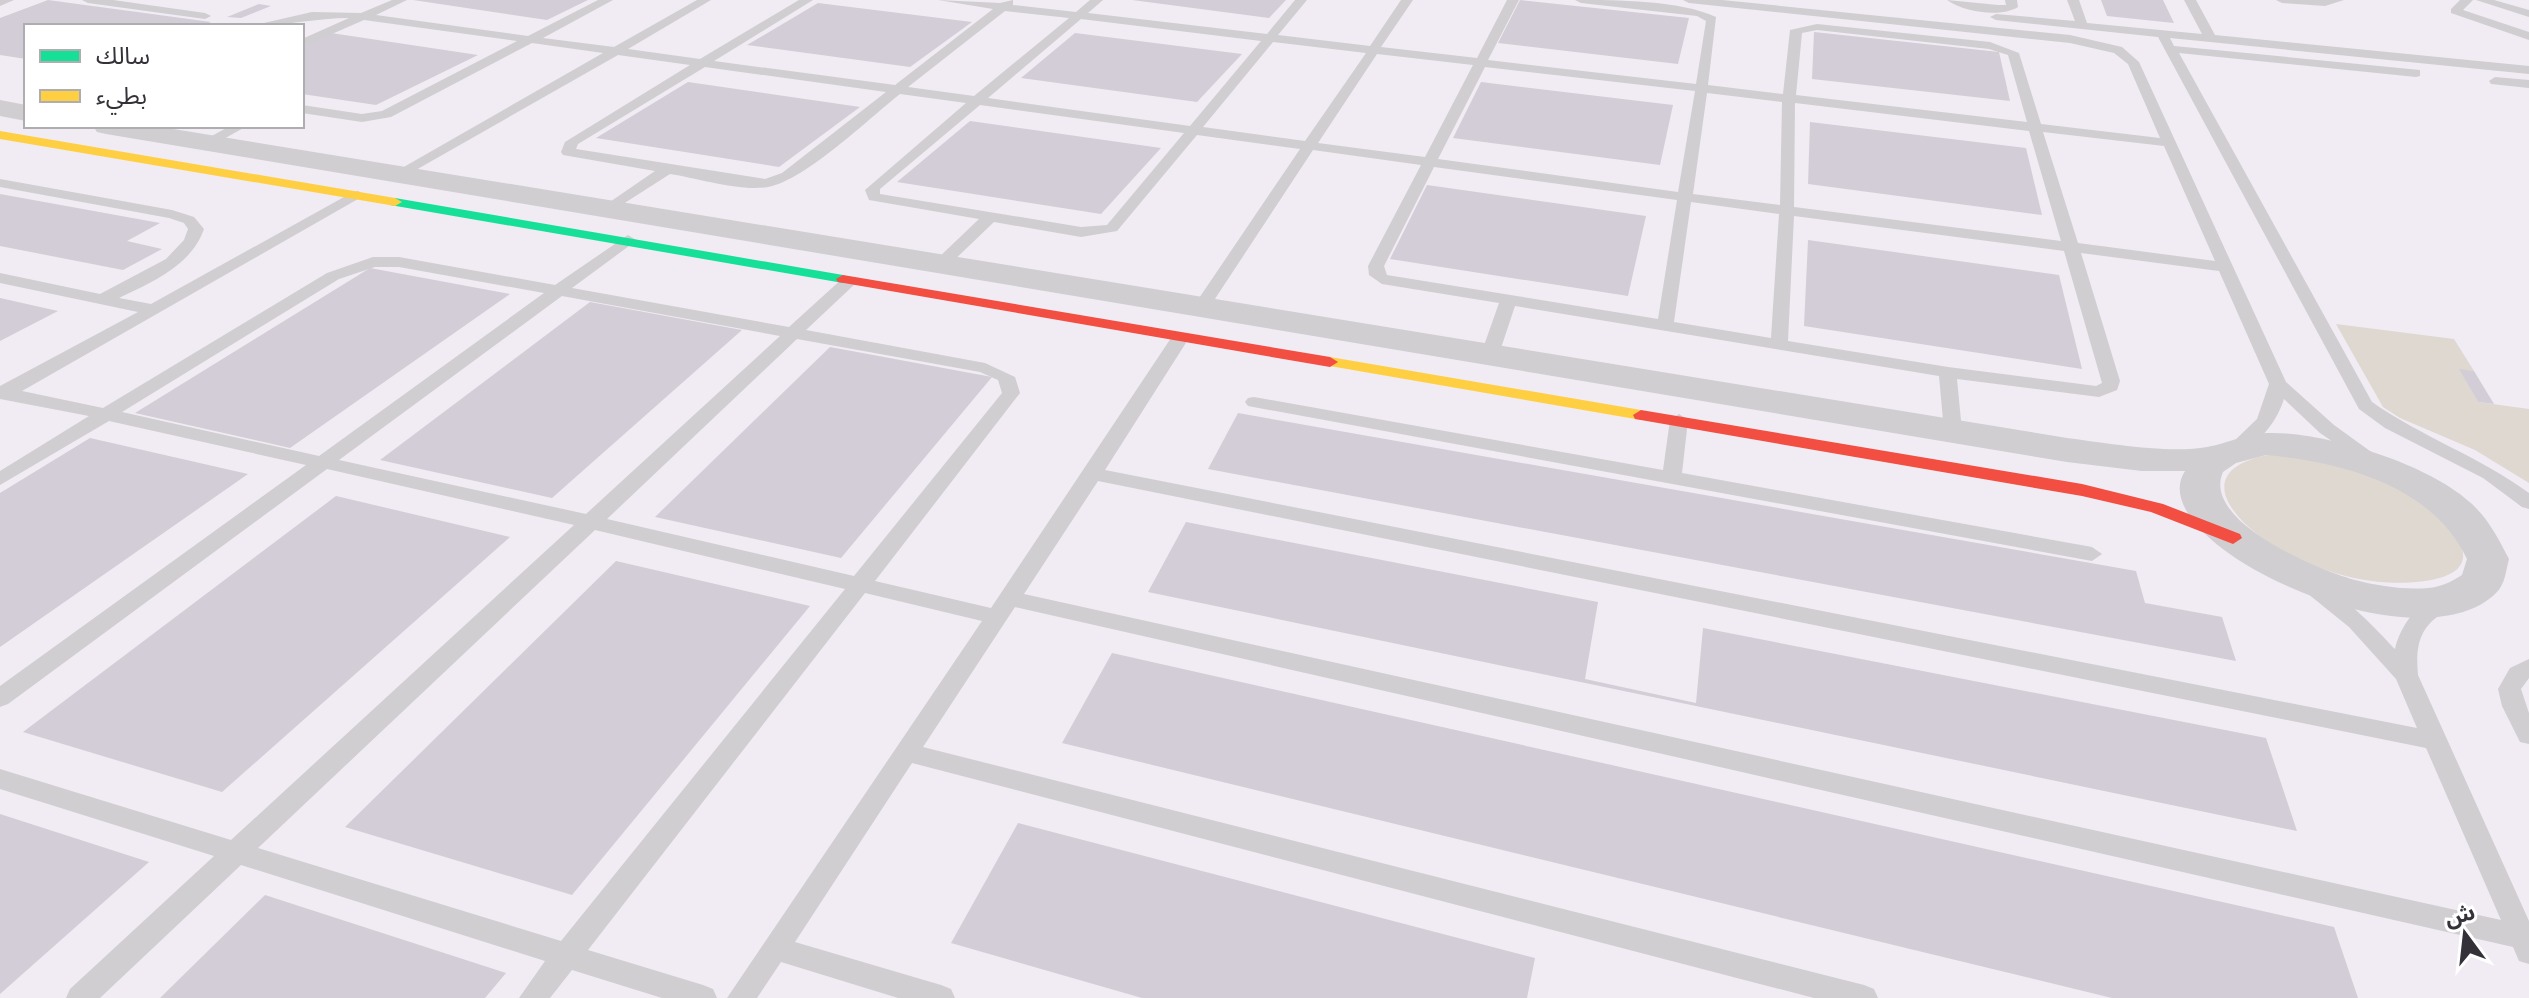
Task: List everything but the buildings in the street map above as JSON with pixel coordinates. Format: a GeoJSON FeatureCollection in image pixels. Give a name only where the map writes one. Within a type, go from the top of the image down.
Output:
{"type":"FeatureCollection","features":[{"type":"Feature","properties":{"kind":"street"},"geometry":{"type":"LineString","coordinates":[[0,108],[24,113]]}},
{"type":"Feature","properties":{"kind":"street"},"geometry":{"type":"LineString","coordinates":[[4,138],[628,240],[1180,338],[1679,420],[2120,498],[2196,522],[2233,538],[2295,575],[2337,590],[2380,600],[2420,603],[2453,599],[2481,583],[2488,559],[2473,530],[2441,501],[2398,476],[2330,452],[2296,446],[2224,453],[2105,456],[118,128]]}},
{"type":"Feature","properties":{"kind":"street"},"geometry":{"type":"LineString","coordinates":[[628,240],[677,237],[728,244],[746,240],[757,232]]}},
{"type":"Feature","properties":{"kind":"street"},"geometry":{"type":"LineString","coordinates":[[2224,453],[2200,474],[2200,493],[2211,515],[2233,538]]}},
{"type":"Feature","properties":{"kind":"lane"},"geometry":{"type":"LineString","coordinates":[[0,3],[8,0]]}},
{"type":"Feature","properties":{"kind":"lane"},"geometry":{"type":"LineString","coordinates":[[88,0],[205,16]]}},
{"type":"Feature","properties":{"kind":"lane"},"geometry":{"type":"LineString","coordinates":[[304,42],[401,0]]}},
{"type":"Feature","properties":{"kind":"lane"},"geometry":{"type":"LineString","coordinates":[[304,109],[362,118],[386,114],[607,0]]}},
{"type":"Feature","properties":{"kind":"lane"},"geometry":{"type":"LineString","coordinates":[[400,175],[705,0]]}},
{"type":"Feature","properties":{"kind":"lane"},"geometry":{"type":"LineString","coordinates":[[807,0],[572,142],[567,149],[578,155],[750,183],[774,182],[787,176],[1008,4]]}},
{"type":"Feature","properties":{"kind":"lane"},"geometry":{"type":"LineString","coordinates":[[944,0],[1008,4],[1078,16],[2171,143]]}},
{"type":"Feature","properties":{"kind":"lane"},"geometry":{"type":"LineString","coordinates":[[1097,0],[875,186],[872,193],[879,199],[1081,232],[1105,231],[1117,224],[1301,0]]}},
{"type":"Feature","properties":{"kind":"lane"},"geometry":{"type":"LineString","coordinates":[[1201,307],[1407,0]]}},
{"type":"Feature","properties":{"kind":"lane"},"geometry":{"type":"LineString","coordinates":[[1513,0],[1376,266],[1377,275],[1390,282],[1948,372],[2090,393],[2107,390],[2111,386],[2013,53],[1902,29],[1689,0]]}},
{"type":"Feature","properties":{"kind":"lane"},"geometry":{"type":"LineString","coordinates":[[1581,0],[1709,17],[1712,22],[1665,327]]}},
{"type":"Feature","properties":{"kind":"lane"},"geometry":{"type":"LineString","coordinates":[[1824,0],[2529,70]]}},
{"type":"Feature","properties":{"kind":"lane"},"geometry":{"type":"LineString","coordinates":[[1953,0],[2004,9],[2012,7],[2011,0]]}},
{"type":"Feature","properties":{"kind":"lane"},"geometry":{"type":"LineString","coordinates":[[2073,0],[2082,26]]}},
{"type":"Feature","properties":{"kind":"lane"},"geometry":{"type":"LineString","coordinates":[[2190,0],[2211,39]]}},
{"type":"Feature","properties":{"kind":"lane"},"geometry":{"type":"LineString","coordinates":[[2283,0],[2325,3],[2338,0]]}},
{"type":"Feature","properties":{"kind":"lane"},"geometry":{"type":"LineString","coordinates":[[2467,0],[2455,11],[2529,36]]}},
{"type":"Feature","properties":{"kind":"lane"},"geometry":{"type":"LineString","coordinates":[[2482,0],[2529,14]]}},
{"type":"Feature","properties":{"kind":"lane"},"geometry":{"type":"LineString","coordinates":[[267,24],[312,15],[361,18],[1787,211],[2226,267]]}},
{"type":"Feature","properties":{"kind":"lane"},"geometry":{"type":"LineString","coordinates":[[1779,345],[1787,211],[1789,99],[1795,32],[1799,28],[1817,27],[1902,29],[2079,40],[2118,50],[2133,62],[2278,384],[2327,429],[2398,476]]}},
{"type":"Feature","properties":{"kind":"lane"},"geometry":{"type":"LineString","coordinates":[[2162,34],[2173,49],[2365,405],[2392,424],[2490,474],[2529,503]]}},
{"type":"Feature","properties":{"kind":"lane"},"geometry":{"type":"LineString","coordinates":[[2173,49],[2529,84]]}},
{"type":"Feature","properties":{"kind":"lane"},"geometry":{"type":"LineString","coordinates":[[206,143],[236,128]]}},
{"type":"Feature","properties":{"kind":"lane"},"geometry":{"type":"LineString","coordinates":[[609,209],[667,169]]}},
{"type":"Feature","properties":{"kind":"lane"},"geometry":{"type":"LineString","coordinates":[[0,183],[172,214],[189,220],[196,229],[195,241],[183,254],[103,299]]}},
{"type":"Feature","properties":{"kind":"lane"},"geometry":{"type":"LineString","coordinates":[[2,393],[358,195]]}},
{"type":"Feature","properties":{"kind":"lane"},"geometry":{"type":"LineString","coordinates":[[942,263],[990,217]]}},
{"type":"Feature","properties":{"kind":"lane"},"geometry":{"type":"LineString","coordinates":[[0,698],[628,240]]}},
{"type":"Feature","properties":{"kind":"lane"},"geometry":{"type":"LineString","coordinates":[[0,479],[333,276],[358,265],[399,262],[985,368],[1006,377],[1011,384],[1011,393],[1005,401],[533,998]]}},
{"type":"Feature","properties":{"kind":"lane"},"geometry":{"type":"LineString","coordinates":[[0,278],[154,310]]}},
{"type":"Feature","properties":{"kind":"lane"},"geometry":{"type":"LineString","coordinates":[[80,998],[850,280]]}},
{"type":"Feature","properties":{"kind":"lane"},"geometry":{"type":"LineString","coordinates":[[1490,354],[1508,302]]}},
{"type":"Feature","properties":{"kind":"lane"},"geometry":{"type":"LineString","coordinates":[[741,998],[1093,474],[1180,338]]}},
{"type":"Feature","properties":{"kind":"lane"},"geometry":{"type":"LineString","coordinates":[[1948,372],[1953,431]]}},
{"type":"Feature","properties":{"kind":"lane"},"geometry":{"type":"LineString","coordinates":[[2224,453],[2262,426],[2270,415],[2278,384]]}},
{"type":"Feature","properties":{"kind":"lane"},"geometry":{"type":"LineString","coordinates":[[2,393],[324,462],[859,584],[1003,608],[2526,944]]}},
{"type":"Feature","properties":{"kind":"lane"},"geometry":{"type":"LineString","coordinates":[[1254,402],[2092,554]]}},
{"type":"Feature","properties":{"kind":"lane"},"geometry":{"type":"LineString","coordinates":[[1672,478],[1679,420]]}},
{"type":"Feature","properties":{"kind":"lane"},"geometry":{"type":"LineString","coordinates":[[1093,474],[2433,740]]}},
{"type":"Feature","properties":{"kind":"lane"},"geometry":{"type":"LineString","coordinates":[[2295,575],[2357,622],[2406,675]]}},
{"type":"Feature","properties":{"kind":"lane"},"geometry":{"type":"LineString","coordinates":[[2453,599],[2428,611],[2412,628],[2404,649],[2406,675],[2526,944]]}},
{"type":"Feature","properties":{"kind":"lane"},"geometry":{"type":"LineString","coordinates":[[2529,667],[2517,672],[2510,681],[2508,691],[2529,735]]}},
{"type":"Feature","properties":{"kind":"lane"},"geometry":{"type":"LineString","coordinates":[[907,752],[1864,998]]}},
{"type":"Feature","properties":{"kind":"lane"},"geometry":{"type":"LineString","coordinates":[[0,779],[703,998]]}},
{"type":"Feature","properties":{"kind":"lane"},"geometry":{"type":"LineString","coordinates":[[775,948],[941,998]]}},
{"type":"Feature","properties":{"kind":"shaded area"},"geometry":{"type":"Polygon","coordinates":[[[2336,324],[2454,339],[2474,371],[2460,370],[2478,402],[2529,409],[2529,483],[2475,450],[2400,418],[2383,407],[2336,324]]]}},
{"type":"Feature","properties":{"kind":"shaded area"},"geometry":{"type":"Polygon","coordinates":[[[2273,454],[2343,463],[2419,498],[2434,509],[2451,530],[2462,549],[2462,563],[2453,572],[2437,579],[2398,583],[2355,578],[2290,555],[2253,531],[2238,516],[2228,501],[2224,486],[2229,473],[2245,462],[2273,454]]]}},
{"type":"Feature","properties":{"kind":"traffic: fast"},"geometry":{"type":"LineString","coordinates":[[395,202],[843,279]]}},
{"type":"Feature","properties":{"kind":"traffic: slow"},"geometry":{"type":"LineString","coordinates":[[0,135],[395,202]]}},
{"type":"Feature","properties":{"kind":"traffic: slow"},"geometry":{"type":"LineString","coordinates":[[1330,362],[1641,415]]}},
{"type":"Feature","properties":{"kind":"traffic: jam"},"geometry":{"type":"LineString","coordinates":[[843,279],[1330,362]]}},
{"type":"Feature","properties":{"kind":"traffic: jam"},"geometry":{"type":"LineString","coordinates":[[1641,415],[2082,490],[2157,508],[2233,538]]}}]}
